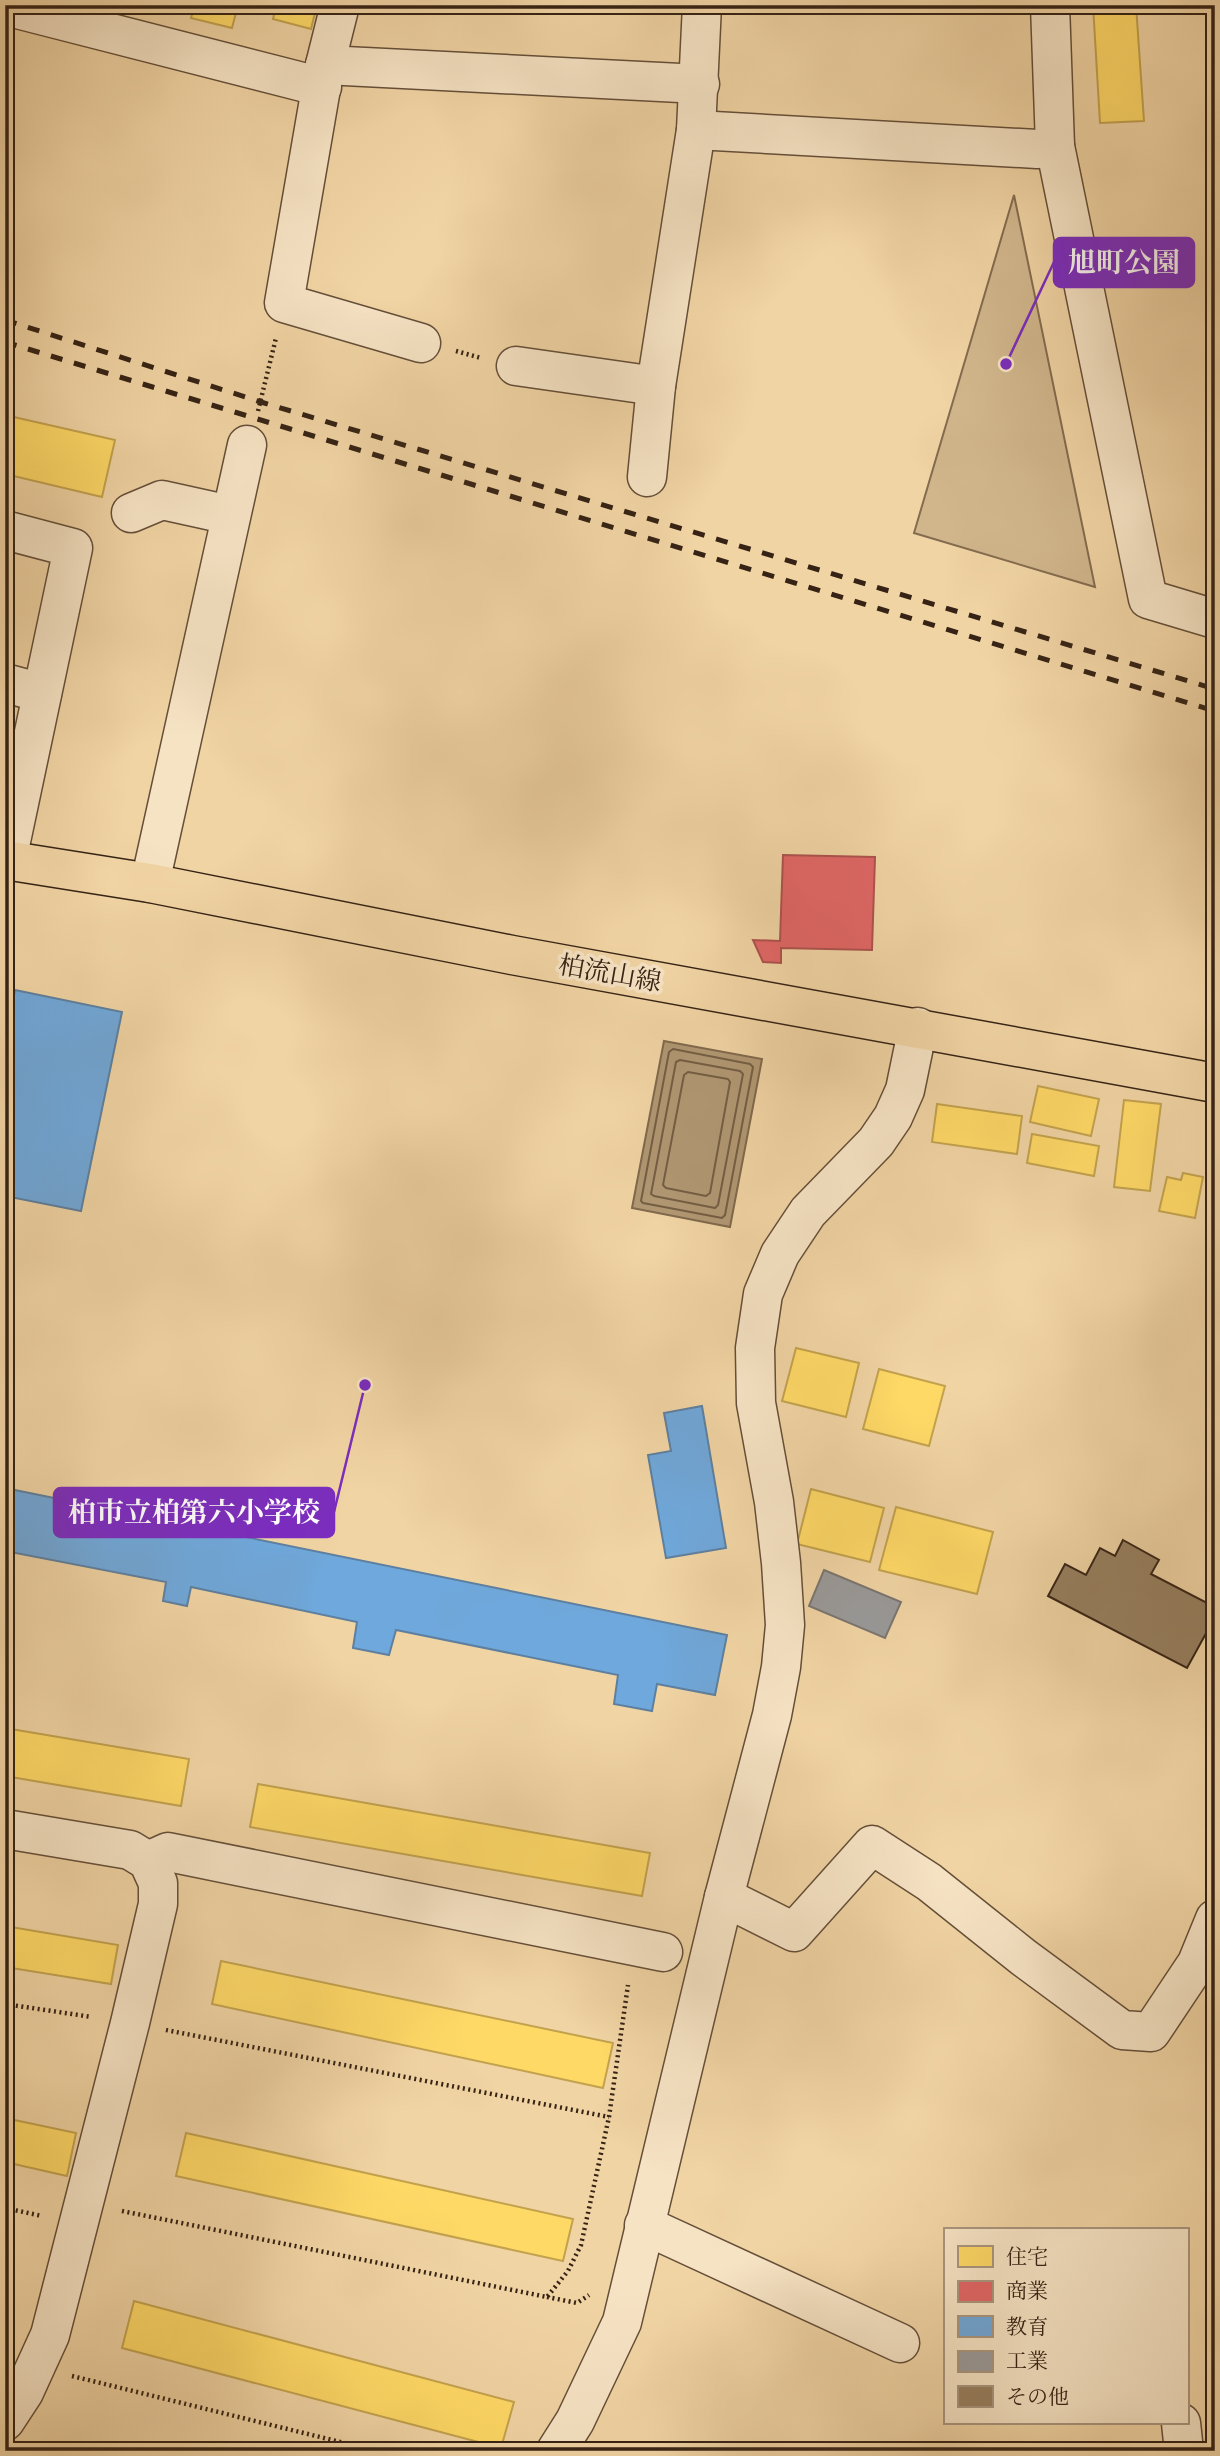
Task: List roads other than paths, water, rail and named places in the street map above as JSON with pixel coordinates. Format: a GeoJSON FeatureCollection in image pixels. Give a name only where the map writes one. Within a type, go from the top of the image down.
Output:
{"type":"FeatureCollection","features":[{"type":"Feature","properties":{"kind":"main road","name":"柏流山線"},"geometry":{"type":"LineString","coordinates":[[6,860],[150,883],[512,956],[918,1027],[1215,1083]]}},
{"type":"Feature","properties":{"kind":"street"},"geometry":{"type":"LineString","coordinates":[[340,5],[324,76],[284,303],[421,342]]}},
{"type":"Feature","properties":{"kind":"street"},"geometry":{"type":"LineString","coordinates":[[647,477],[656,386],[696,130],[702,5]]}},
{"type":"Feature","properties":{"kind":"street"},"geometry":{"type":"LineString","coordinates":[[1050,5],[1055,146],[1148,599],[1215,619]]}},
{"type":"Feature","properties":{"kind":"street"},"geometry":{"type":"LineString","coordinates":[[21,10],[324,76],[699,84]]}},
{"type":"Feature","properties":{"kind":"street"},"geometry":{"type":"LineString","coordinates":[[696,130],[1037,149],[1055,146]]}},
{"type":"Feature","properties":{"kind":"street"},"geometry":{"type":"LineString","coordinates":[[516,366],[656,386]]}},
{"type":"Feature","properties":{"kind":"street"},"geometry":{"type":"LineString","coordinates":[[150,883],[247,445]]}},
{"type":"Feature","properties":{"kind":"street"},"geometry":{"type":"LineString","coordinates":[[131,513],[162,500],[230,515]]}},
{"type":"Feature","properties":{"kind":"street"},"geometry":{"type":"LineString","coordinates":[[5,530],[73,548],[6,860]]}},
{"type":"Feature","properties":{"kind":"street"},"geometry":{"type":"LineString","coordinates":[[5,683],[42,693]]}},
{"type":"Feature","properties":{"kind":"street"},"geometry":{"type":"LineString","coordinates":[[556,2451],[575,2421],[622,2322],[724,1898],[772,1715],[781,1667],[785,1625],[774,1502],[756,1403],[755,1348],[763,1294],[780,1254],[808,1212],[876,1142],[893,1117],[905,1090],[918,1027]]}},
{"type":"Feature","properties":{"kind":"street"},"geometry":{"type":"LineString","coordinates":[[5,1829],[130,1850],[148,1861],[158,1883],[158,1904],[130,2023],[50,2335],[24,2392],[5,2421]]}},
{"type":"Feature","properties":{"kind":"street"},"geometry":{"type":"LineString","coordinates":[[724,1898],[793,1932],[872,1845],[929,1882],[1023,1957],[1122,2030],[1151,2032],[1197,1963],[1215,1919]]}},
{"type":"Feature","properties":{"kind":"street"},"geometry":{"type":"LineString","coordinates":[[148,1861],[168,1852],[648,1949]]}},
{"type":"Feature","properties":{"kind":"street"},"geometry":{"type":"LineString","coordinates":[[644,2225],[900,2343]]}},
{"type":"Feature","properties":{"kind":"street"},"geometry":{"type":"LineString","coordinates":[[1181,2424],[1184,2451]]}},
{"type":"Feature","properties":{"kind":"water"},"geometry":{"type":"Polygon","coordinates":[[[664,1041],[762,1059],[730,1227],[632,1208],[664,1041]]]}},
{"type":"Feature","properties":{"kind":"railway"},"geometry":{"type":"LineString","coordinates":[[5,320],[261,402],[1215,689]]}},
{"type":"Feature","properties":{"kind":"railway"},"geometry":{"type":"LineString","coordinates":[[5,342],[1215,711]]}},
{"type":"Feature","properties":{"kind":"place","name":"旭町公園"},"geometry":{"type":"Point","coordinates":[1006,364]}},
{"type":"Feature","properties":{"kind":"place","name":"柏市立柏第六小学校"},"geometry":{"type":"Point","coordinates":[365,1385]}}]}
